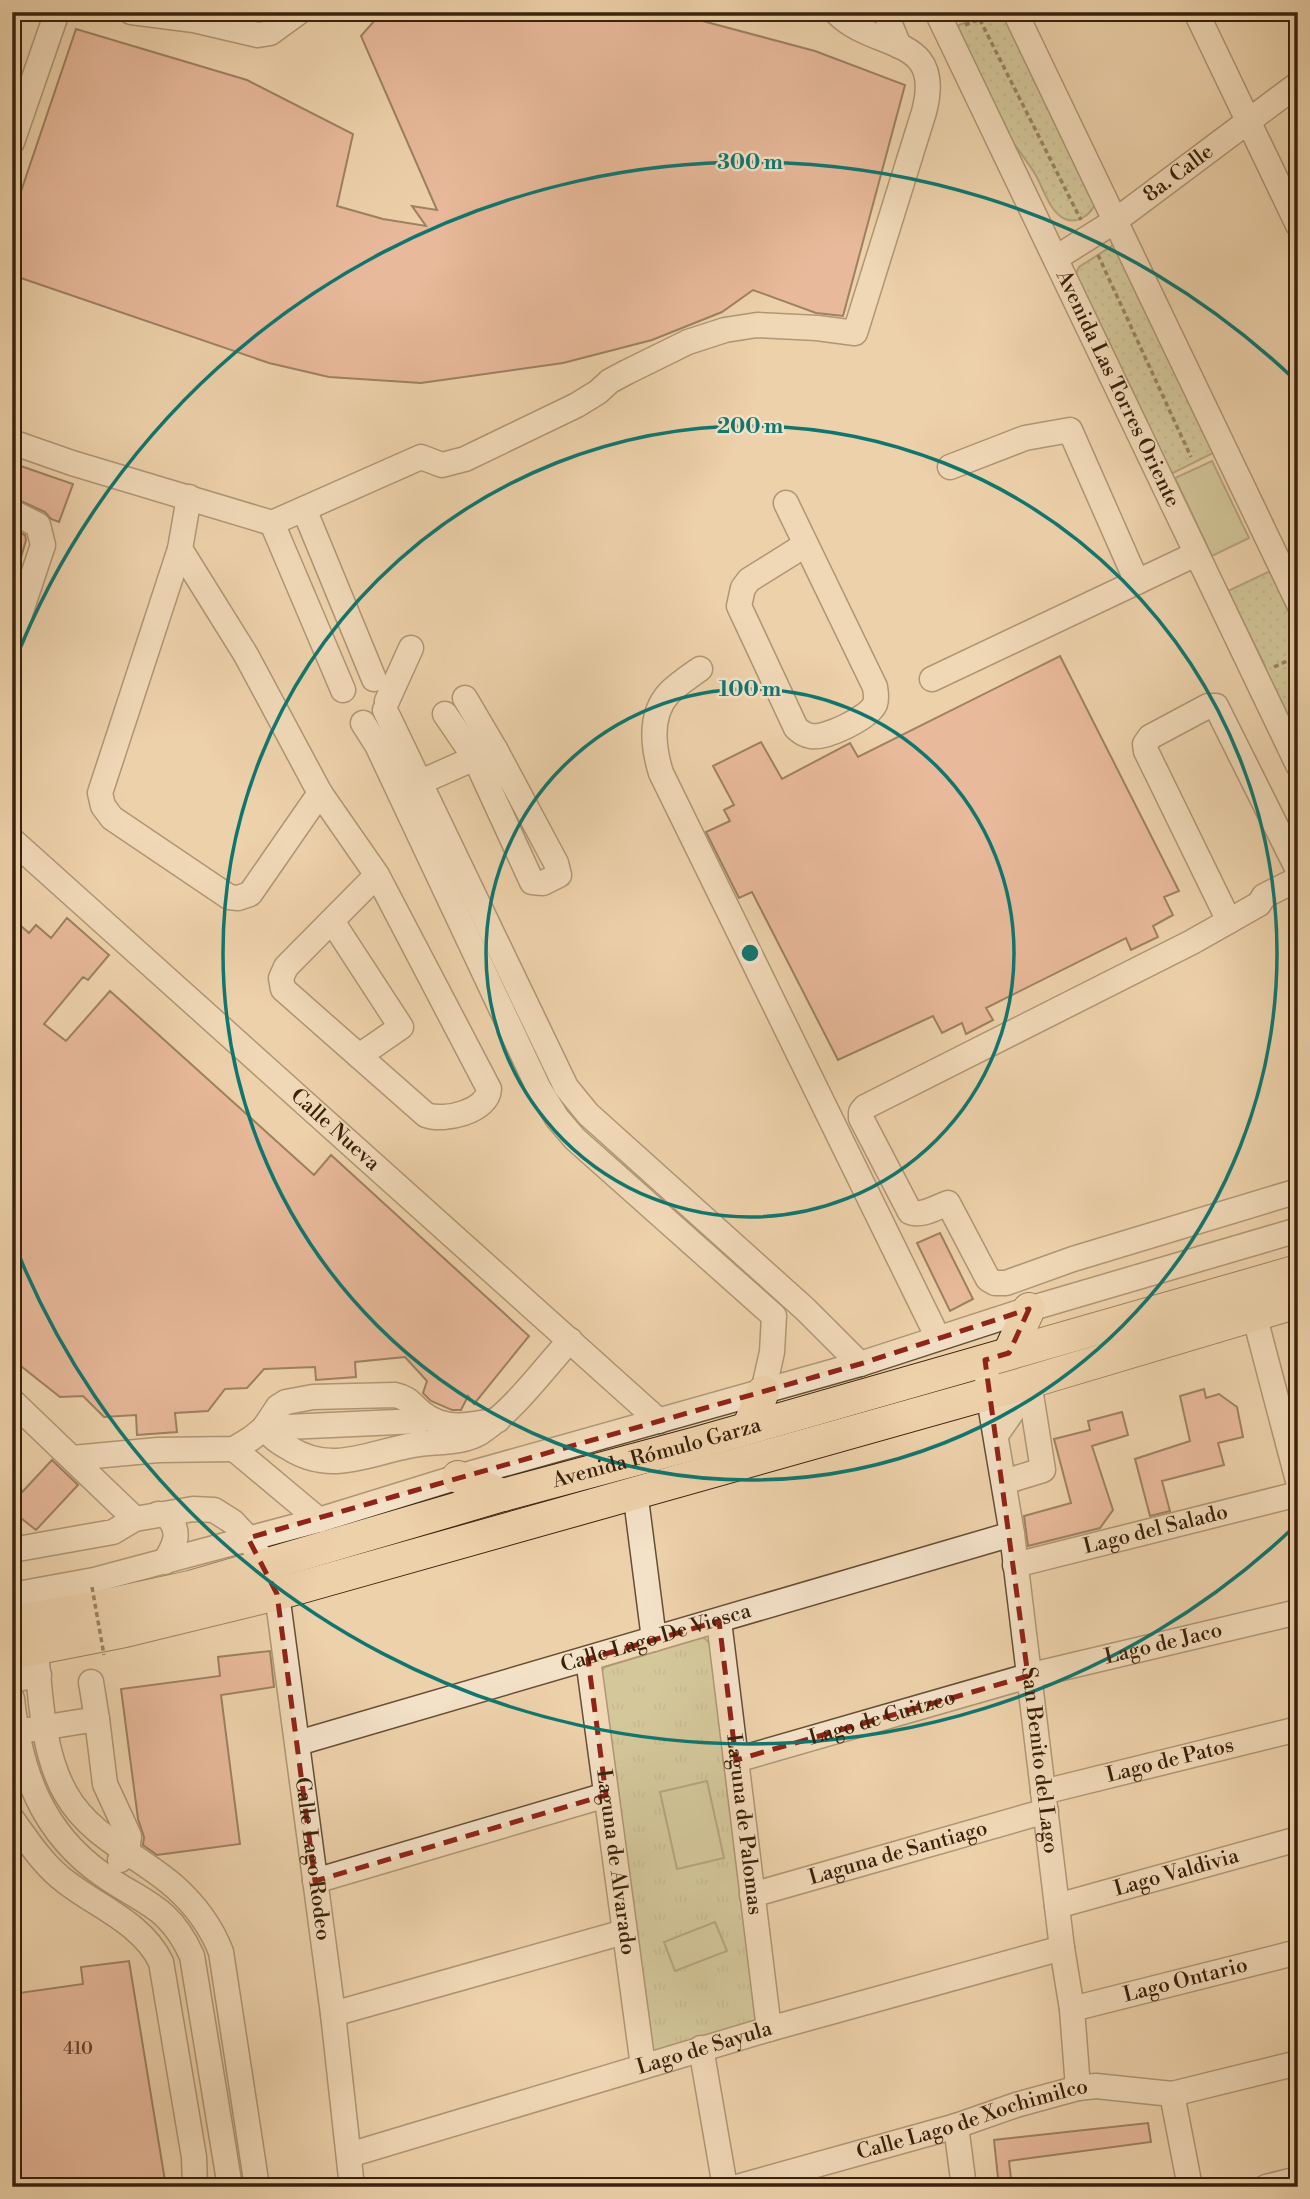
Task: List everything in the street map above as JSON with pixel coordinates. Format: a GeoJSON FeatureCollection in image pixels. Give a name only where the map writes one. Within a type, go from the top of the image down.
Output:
{"type":"FeatureCollection","features":[{"type":"Feature","properties":{"kind":"main road","name":"Avenida Rómulo Garza"},"geometry":{"type":"LineString","coordinates":[[23,1627],[265,1565],[503,1495],[1298,1271]]}},
{"type":"Feature","properties":{"kind":"main road","name":"Avenida Rómulo Garza"},"geometry":{"type":"LineString","coordinates":[[23,1627],[125,1631],[277,1594],[1027,1382],[1298,1302]]}},
{"type":"Feature","properties":{"kind":"main road"},"geometry":{"type":"LineString","coordinates":[[997,1357],[1029,1309]]}},
{"type":"Feature","properties":{"kind":"main road"},"geometry":{"type":"LineString","coordinates":[[748,1428],[763,1392]]}},
{"type":"Feature","properties":{"kind":"main road"},"geometry":{"type":"LineString","coordinates":[[458,1477],[503,1495]]}},
{"type":"Feature","properties":{"kind":"street"},"geometry":{"type":"LineString","coordinates":[[12,142],[57,12]]}},
{"type":"Feature","properties":{"kind":"street"},"geometry":{"type":"LineString","coordinates":[[146,13],[194,20],[239,22],[264,35],[299,12]]}},
{"type":"Feature","properties":{"kind":"street"},"geometry":{"type":"LineString","coordinates":[[12,442],[72,463],[272,523],[421,457],[442,465],[466,459],[577,405],[610,381],[688,342],[725,330],[757,325],[855,333],[929,94],[928,75],[925,67],[911,53],[848,23],[836,12]]}},
{"type":"Feature","properties":{"kind":"street"},"geometry":{"type":"LineString","coordinates":[[884,12],[899,46]]}},
{"type":"Feature","properties":{"kind":"street","name":"Avenida Las Torres Oriente"},"geometry":{"type":"LineString","coordinates":[[937,12],[1298,765]]}},
{"type":"Feature","properties":{"kind":"street"},"geometry":{"type":"LineString","coordinates":[[1196,12],[1298,225]]}},
{"type":"Feature","properties":{"kind":"street"},"geometry":{"type":"LineString","coordinates":[[1008,14],[1115,221],[1298,602]]}},
{"type":"Feature","properties":{"kind":"street","name":"8a. Calle"},"geometry":{"type":"LineString","coordinates":[[1056,258],[1115,221],[1298,84]]}},
{"type":"Feature","properties":{"kind":"street"},"geometry":{"type":"LineString","coordinates":[[950,467],[1025,438],[1070,430],[1138,582]]}},
{"type":"Feature","properties":{"kind":"street"},"geometry":{"type":"LineString","coordinates":[[188,497],[180,549],[100,793],[103,806],[112,818],[122,825],[229,897],[238,898],[250,894],[320,793]]}},
{"type":"Feature","properties":{"kind":"street"},"geometry":{"type":"LineString","coordinates":[[786,503],[875,687],[876,702],[867,713],[821,737],[803,734],[796,727],[739,606],[743,588],[749,580],[805,545]]}},
{"type":"Feature","properties":{"kind":"street"},"geometry":{"type":"LineString","coordinates":[[304,509],[374,679]]}},
{"type":"Feature","properties":{"kind":"street"},"geometry":{"type":"LineString","coordinates":[[12,512],[38,525],[43,545],[12,638]]}},
{"type":"Feature","properties":{"kind":"street"},"geometry":{"type":"LineString","coordinates":[[272,523],[343,690]]}},
{"type":"Feature","properties":{"kind":"street"},"geometry":{"type":"LineString","coordinates":[[180,549],[246,655],[320,793],[377,875],[489,1089],[484,1103],[446,1119],[426,1115],[283,989],[281,978],[286,967],[377,875]]}},
{"type":"Feature","properties":{"kind":"street"},"geometry":{"type":"LineString","coordinates":[[932,680],[1196,554]]}},
{"type":"Feature","properties":{"kind":"street"},"geometry":{"type":"LineString","coordinates":[[411,648],[386,705],[380,717],[363,723],[354,721],[342,707],[343,690],[348,682],[356,678],[374,679],[386,692],[386,705],[396,760],[539,1089],[565,1128],[774,1316]]}},
{"type":"Feature","properties":{"kind":"street"},"geometry":{"type":"LineString","coordinates":[[700,668],[667,695],[658,714],[654,731],[654,752],[661,773],[938,1338]]}},
{"type":"Feature","properties":{"kind":"street"},"geometry":{"type":"LineString","coordinates":[[465,698],[485,754]]}},
{"type":"Feature","properties":{"kind":"street"},"geometry":{"type":"LineString","coordinates":[[1229,921],[1145,747],[1150,737],[1209,706],[1216,706],[1298,870]]}},
{"type":"Feature","properties":{"kind":"street"},"geometry":{"type":"LineString","coordinates":[[445,714],[485,754]]}},
{"type":"Feature","properties":{"kind":"street"},"geometry":{"type":"LineString","coordinates":[[363,723],[396,760],[421,782],[566,1087],[588,1114],[793,1299],[860,1364]]}},
{"type":"Feature","properties":{"kind":"street"},"geometry":{"type":"LineString","coordinates":[[421,782],[485,754]]}},
{"type":"Feature","properties":{"kind":"street","name":"Calle Nueva"},"geometry":{"type":"LineString","coordinates":[[12,840],[659,1421]]}},
{"type":"Feature","properties":{"kind":"street"},"geometry":{"type":"LineString","coordinates":[[1296,1193],[1073,1259],[1006,1283],[995,1283],[988,1279],[948,1203],[921,1214],[909,1212],[862,1118],[861,1111],[864,1107],[1192,942],[1259,904],[1264,896],[1298,878]]}},
{"type":"Feature","properties":{"kind":"street"},"geometry":{"type":"LineString","coordinates":[[1259,904],[1269,904],[1298,891]]}},
{"type":"Feature","properties":{"kind":"street"},"geometry":{"type":"LineString","coordinates":[[332,921],[401,1027],[359,1056]]}},
{"type":"Feature","properties":{"kind":"street"},"geometry":{"type":"LineString","coordinates":[[565,1128],[588,1114]]}},
{"type":"Feature","properties":{"kind":"street"},"geometry":{"type":"LineString","coordinates":[[23,1627],[166,1562],[860,1364],[1029,1309],[1298,1230]]}},
{"type":"Feature","properties":{"kind":"street"},"geometry":{"type":"LineString","coordinates":[[1119,1282],[1131,1242]]}},
{"type":"Feature","properties":{"kind":"street"},"geometry":{"type":"LineString","coordinates":[[763,1392],[772,1352],[774,1316],[793,1299]]}},
{"type":"Feature","properties":{"kind":"street"},"geometry":{"type":"LineString","coordinates":[[1254,1314],[1298,1480]]}},
{"type":"Feature","properties":{"kind":"street"},"geometry":{"type":"LineString","coordinates":[[264,1428],[271,1437],[307,1458],[324,1462],[355,1459],[413,1445],[469,1438],[498,1420],[570,1340]]}},
{"type":"Feature","properties":{"kind":"street","name":"San Benito del Lago"},"geometry":{"type":"LineString","coordinates":[[997,1357],[988,1392],[1012,1534],[1062,1948],[1072,2009],[1078,2088]]}},
{"type":"Feature","properties":{"kind":"street"},"geometry":{"type":"LineString","coordinates":[[996,1435],[1012,1412],[1027,1382]]}},
{"type":"Feature","properties":{"kind":"street"},"geometry":{"type":"LineString","coordinates":[[1004,1482],[1043,1470],[1027,1382]]}},
{"type":"Feature","properties":{"kind":"street"},"geometry":{"type":"LineString","coordinates":[[12,1401],[73,1458],[147,1517],[167,1516],[176,1529],[176,1543],[166,1562]]}},
{"type":"Feature","properties":{"kind":"street"},"geometry":{"type":"LineString","coordinates":[[73,1458],[158,1450],[234,1449],[264,1428],[421,1417],[462,1427],[498,1420]]}},
{"type":"Feature","properties":{"kind":"street"},"geometry":{"type":"LineString","coordinates":[[413,1445],[421,1417]]}},
{"type":"Feature","properties":{"kind":"street"},"geometry":{"type":"LineString","coordinates":[[234,1449],[319,1520]]}},
{"type":"Feature","properties":{"kind":"street"},"geometry":{"type":"LineString","coordinates":[[635,1491],[654,1639]]}},
{"type":"Feature","properties":{"kind":"street","name":"Lago del Salado"},"geometry":{"type":"LineString","coordinates":[[1015,1565],[1298,1494]]}},
{"type":"Feature","properties":{"kind":"street","name":"Calle Lago Rodeo"},"geometry":{"type":"LineString","coordinates":[[12,1550],[113,1532],[147,1517],[193,1509],[214,1510],[233,1522],[248,1538],[265,1565],[277,1594],[298,1743],[352,2187]]}},
{"type":"Feature","properties":{"kind":"street","name":"Calle Lago De Viesca"},"geometry":{"type":"LineString","coordinates":[[298,1743],[1012,1534]]}},
{"type":"Feature","properties":{"kind":"street","name":"Lago de Jaco"},"geometry":{"type":"LineString","coordinates":[[1028,1676],[1298,1612]]}},
{"type":"Feature","properties":{"kind":"street","name":"Laguna de Palomas"},"geometry":{"type":"LineString","coordinates":[[719,1621],[769,2029]]}},
{"type":"Feature","properties":{"kind":"street"},"geometry":{"type":"LineString","coordinates":[[12,1680],[23,1627]]}},
{"type":"Feature","properties":{"kind":"street"},"geometry":{"type":"LineString","coordinates":[[23,1627],[48,1748],[65,1793],[106,1839],[174,1886],[203,1916],[213,1932],[221,1952],[257,2187]]}},
{"type":"Feature","properties":{"kind":"street","name":"Laguna de Alvarado"},"geometry":{"type":"LineString","coordinates":[[588,1659],[643,2066]]}},
{"type":"Feature","properties":{"kind":"street","name":"Lago de Cuitzeo"},"geometry":{"type":"LineString","coordinates":[[736,1760],[1028,1676]]}},
{"type":"Feature","properties":{"kind":"street"},"geometry":{"type":"LineString","coordinates":[[92,1682],[105,1784],[129,1836],[127,1853],[103,1875]]}},
{"type":"Feature","properties":{"kind":"street"},"geometry":{"type":"LineString","coordinates":[[12,1699],[25,1772],[40,1806],[61,1836],[88,1864],[156,1906],[168,1917],[192,1956],[230,2187]]}},
{"type":"Feature","properties":{"kind":"street"},"geometry":{"type":"LineString","coordinates":[[18,1732],[97,1720]]}},
{"type":"Feature","properties":{"kind":"street","name":"Lago de Patos"},"geometry":{"type":"LineString","coordinates":[[1044,1801],[1298,1729]]}},
{"type":"Feature","properties":{"kind":"street"},"geometry":{"type":"LineString","coordinates":[[315,1881],[606,1795]]}},
{"type":"Feature","properties":{"kind":"street","name":"Laguna de Santiago"},"geometry":{"type":"LineString","coordinates":[[752,1895],[1044,1801]]}},
{"type":"Feature","properties":{"kind":"street"},"geometry":{"type":"LineString","coordinates":[[12,1819],[63,1880],[125,1921],[155,1950],[161,1962],[194,2157],[194,2187]]}},
{"type":"Feature","properties":{"kind":"street","name":"Lago Valdivia"},"geometry":{"type":"LineString","coordinates":[[1057,1906],[1298,1839]]}},
{"type":"Feature","properties":{"kind":"street"},"geometry":{"type":"LineString","coordinates":[[333,2014],[624,1932]]}},
{"type":"Feature","properties":{"kind":"street","name":"Lago de Sayula"},"geometry":{"type":"LineString","coordinates":[[349,2155],[701,2048],[1062,1948]]}},
{"type":"Feature","properties":{"kind":"street","name":"Lago Ontario"},"geometry":{"type":"LineString","coordinates":[[1072,2009],[1298,1952]]}},
{"type":"Feature","properties":{"kind":"street"},"geometry":{"type":"LineString","coordinates":[[701,2048],[725,2187]]}},
{"type":"Feature","properties":{"kind":"street"},"geometry":{"type":"LineString","coordinates":[[1190,2187],[1172,2094],[1298,2063]]}},
{"type":"Feature","properties":{"kind":"street","name":"Calle Lago de Xochimilco"},"geometry":{"type":"LineString","coordinates":[[737,2187],[956,2126],[1016,2105],[1078,2088],[1109,2087],[1172,2094]]}},
{"type":"Feature","properties":{"kind":"street"},"geometry":{"type":"LineString","coordinates":[[956,2126],[964,2187]]}},
{"type":"Feature","properties":{"kind":"street"},"geometry":{"type":"LineString","coordinates":[[1266,2187],[1298,2179]]}},
{"type":"Feature","properties":{"kind":"path"},"geometry":{"type":"LineString","coordinates":[[961,27],[993,13],[1008,14]]}},
{"type":"Feature","properties":{"kind":"path"},"geometry":{"type":"LineString","coordinates":[[1255,676],[1298,656]]}},
{"type":"Feature","properties":{"kind":"path"},"geometry":{"type":"LineString","coordinates":[[92,1587],[104,1656]]}},
{"type":"Feature","properties":{"kind":"highlighted area"},"geometry":{"type":"Polygon","coordinates":[[[1029,1309],[1009,1353],[985,1360],[1028,1676],[736,1760],[719,1621],[588,1659],[606,1795],[315,1881],[277,1594],[248,1538],[860,1364],[1029,1309]]]}},
{"type":"Feature","properties":{"kind":"green space"},"geometry":{"type":"Polygon","coordinates":[[[988,12],[1002,13],[1008,21],[1095,204],[1083,218],[1065,219],[1055,211],[1038,179],[1004,130],[979,81],[957,32],[959,25],[988,12]]]}},
{"type":"Feature","properties":{"kind":"green space"},"geometry":{"type":"Polygon","coordinates":[[[1115,244],[1215,452],[1169,475],[1075,276],[1079,267],[1115,244]]]}},
{"type":"Feature","properties":{"kind":"green space"},"geometry":{"type":"Polygon","coordinates":[[[1212,461],[1249,538],[1212,556],[1175,478],[1212,461]]]}},
{"type":"Feature","properties":{"kind":"green space"},"geometry":{"type":"Polygon","coordinates":[[[1270,571],[1298,632],[1298,743],[1265,675],[1265,666],[1228,591],[1270,571]]]}},
{"type":"Feature","properties":{"kind":"green space"},"geometry":{"type":"Polygon","coordinates":[[[703,1637],[711,1644],[758,2019],[750,2027],[654,2059],[598,1676],[605,1667],[703,1637]]]}},
{"type":"Feature","properties":{"kind":"green space"},"geometry":{"type":"Polygon","coordinates":[[[707,1781],[724,1858],[677,1869],[660,1792],[707,1781]]]}},
{"type":"Feature","properties":{"kind":"green space"},"geometry":{"type":"Polygon","coordinates":[[[715,1922],[727,1951],[675,1971],[664,1942],[715,1922]]]}},
{"type":"Feature","properties":{"kind":"building"},"geometry":{"type":"Polygon","coordinates":[[[382,12],[669,12],[815,51],[905,85],[843,316],[816,313],[753,290],[722,312],[652,340],[563,363],[421,383],[329,377],[269,363],[12,275],[12,218],[76,29],[247,80],[353,134],[337,206],[383,219],[426,226],[412,206],[437,210],[361,36],[382,12]]]}},
{"type":"Feature","properties":{"kind":"building"},"geometry":{"type":"Polygon","coordinates":[[[12,463],[73,484],[59,522],[51,519],[45,512],[12,497],[12,463]]]}},
{"type":"Feature","properties":{"kind":"building"},"geometry":{"type":"Polygon","coordinates":[[[12,529],[25,535],[26,540],[16,575],[12,574],[12,529]]]}},
{"type":"Feature","properties":{"kind":"building"},"geometry":{"type":"Polygon","coordinates":[[[1060,656],[1179,891],[1164,897],[1173,915],[1153,926],[1158,937],[1131,950],[1126,938],[986,1008],[993,1020],[966,1034],[962,1023],[942,1033],[933,1016],[838,1060],[752,892],[739,898],[706,832],[730,821],[724,810],[734,805],[713,766],[761,742],[782,779],[850,743],[858,757],[1060,656]]]}},
{"type":"Feature","properties":{"kind":"building"},"geometry":{"type":"Polygon","coordinates":[[[12,918],[29,933],[36,925],[51,938],[67,918],[109,955],[88,980],[83,977],[44,1024],[66,1041],[110,991],[314,1175],[331,1155],[529,1336],[474,1404],[468,1396],[461,1410],[452,1410],[431,1401],[423,1393],[427,1381],[405,1357],[355,1362],[356,1377],[316,1380],[315,1367],[264,1369],[247,1388],[225,1389],[208,1411],[175,1413],[177,1432],[137,1435],[136,1415],[104,1417],[83,1396],[60,1397],[12,1359],[12,918]]]}},
{"type":"Feature","properties":{"kind":"building"},"geometry":{"type":"Polygon","coordinates":[[[940,1233],[973,1299],[950,1311],[917,1243],[940,1233]]]}},
{"type":"Feature","properties":{"kind":"building"},"geometry":{"type":"Polygon","coordinates":[[[1204,1389],[1206,1398],[1219,1394],[1237,1407],[1243,1437],[1218,1443],[1224,1465],[1162,1481],[1170,1511],[1150,1516],[1135,1459],[1190,1441],[1180,1396],[1204,1389]]]}},
{"type":"Feature","properties":{"kind":"building"},"geometry":{"type":"Polygon","coordinates":[[[1122,1412],[1128,1435],[1092,1446],[1113,1510],[1100,1528],[1028,1546],[1024,1516],[1071,1503],[1054,1439],[1090,1430],[1088,1421],[1122,1412]]]}},
{"type":"Feature","properties":{"kind":"building"},"geometry":{"type":"Polygon","coordinates":[[[52,1460],[78,1485],[36,1530],[12,1511],[12,1503],[52,1460]]]}},
{"type":"Feature","properties":{"kind":"building"},"geometry":{"type":"Polygon","coordinates":[[[270,1651],[274,1687],[221,1695],[240,1844],[157,1855],[143,1845],[144,1837],[138,1819],[121,1689],[220,1676],[218,1657],[270,1651]]]}},
{"type":"Feature","properties":{"kind":"building"},"geometry":{"type":"Polygon","coordinates":[[[129,1961],[166,2187],[12,2187],[12,1994],[83,1984],[81,1967],[129,1961]]]}},
{"type":"Feature","properties":{"kind":"building"},"geometry":{"type":"Polygon","coordinates":[[[1148,2123],[1151,2142],[1009,2161],[1012,2187],[999,2187],[994,2140],[1148,2123]]]}}]}
